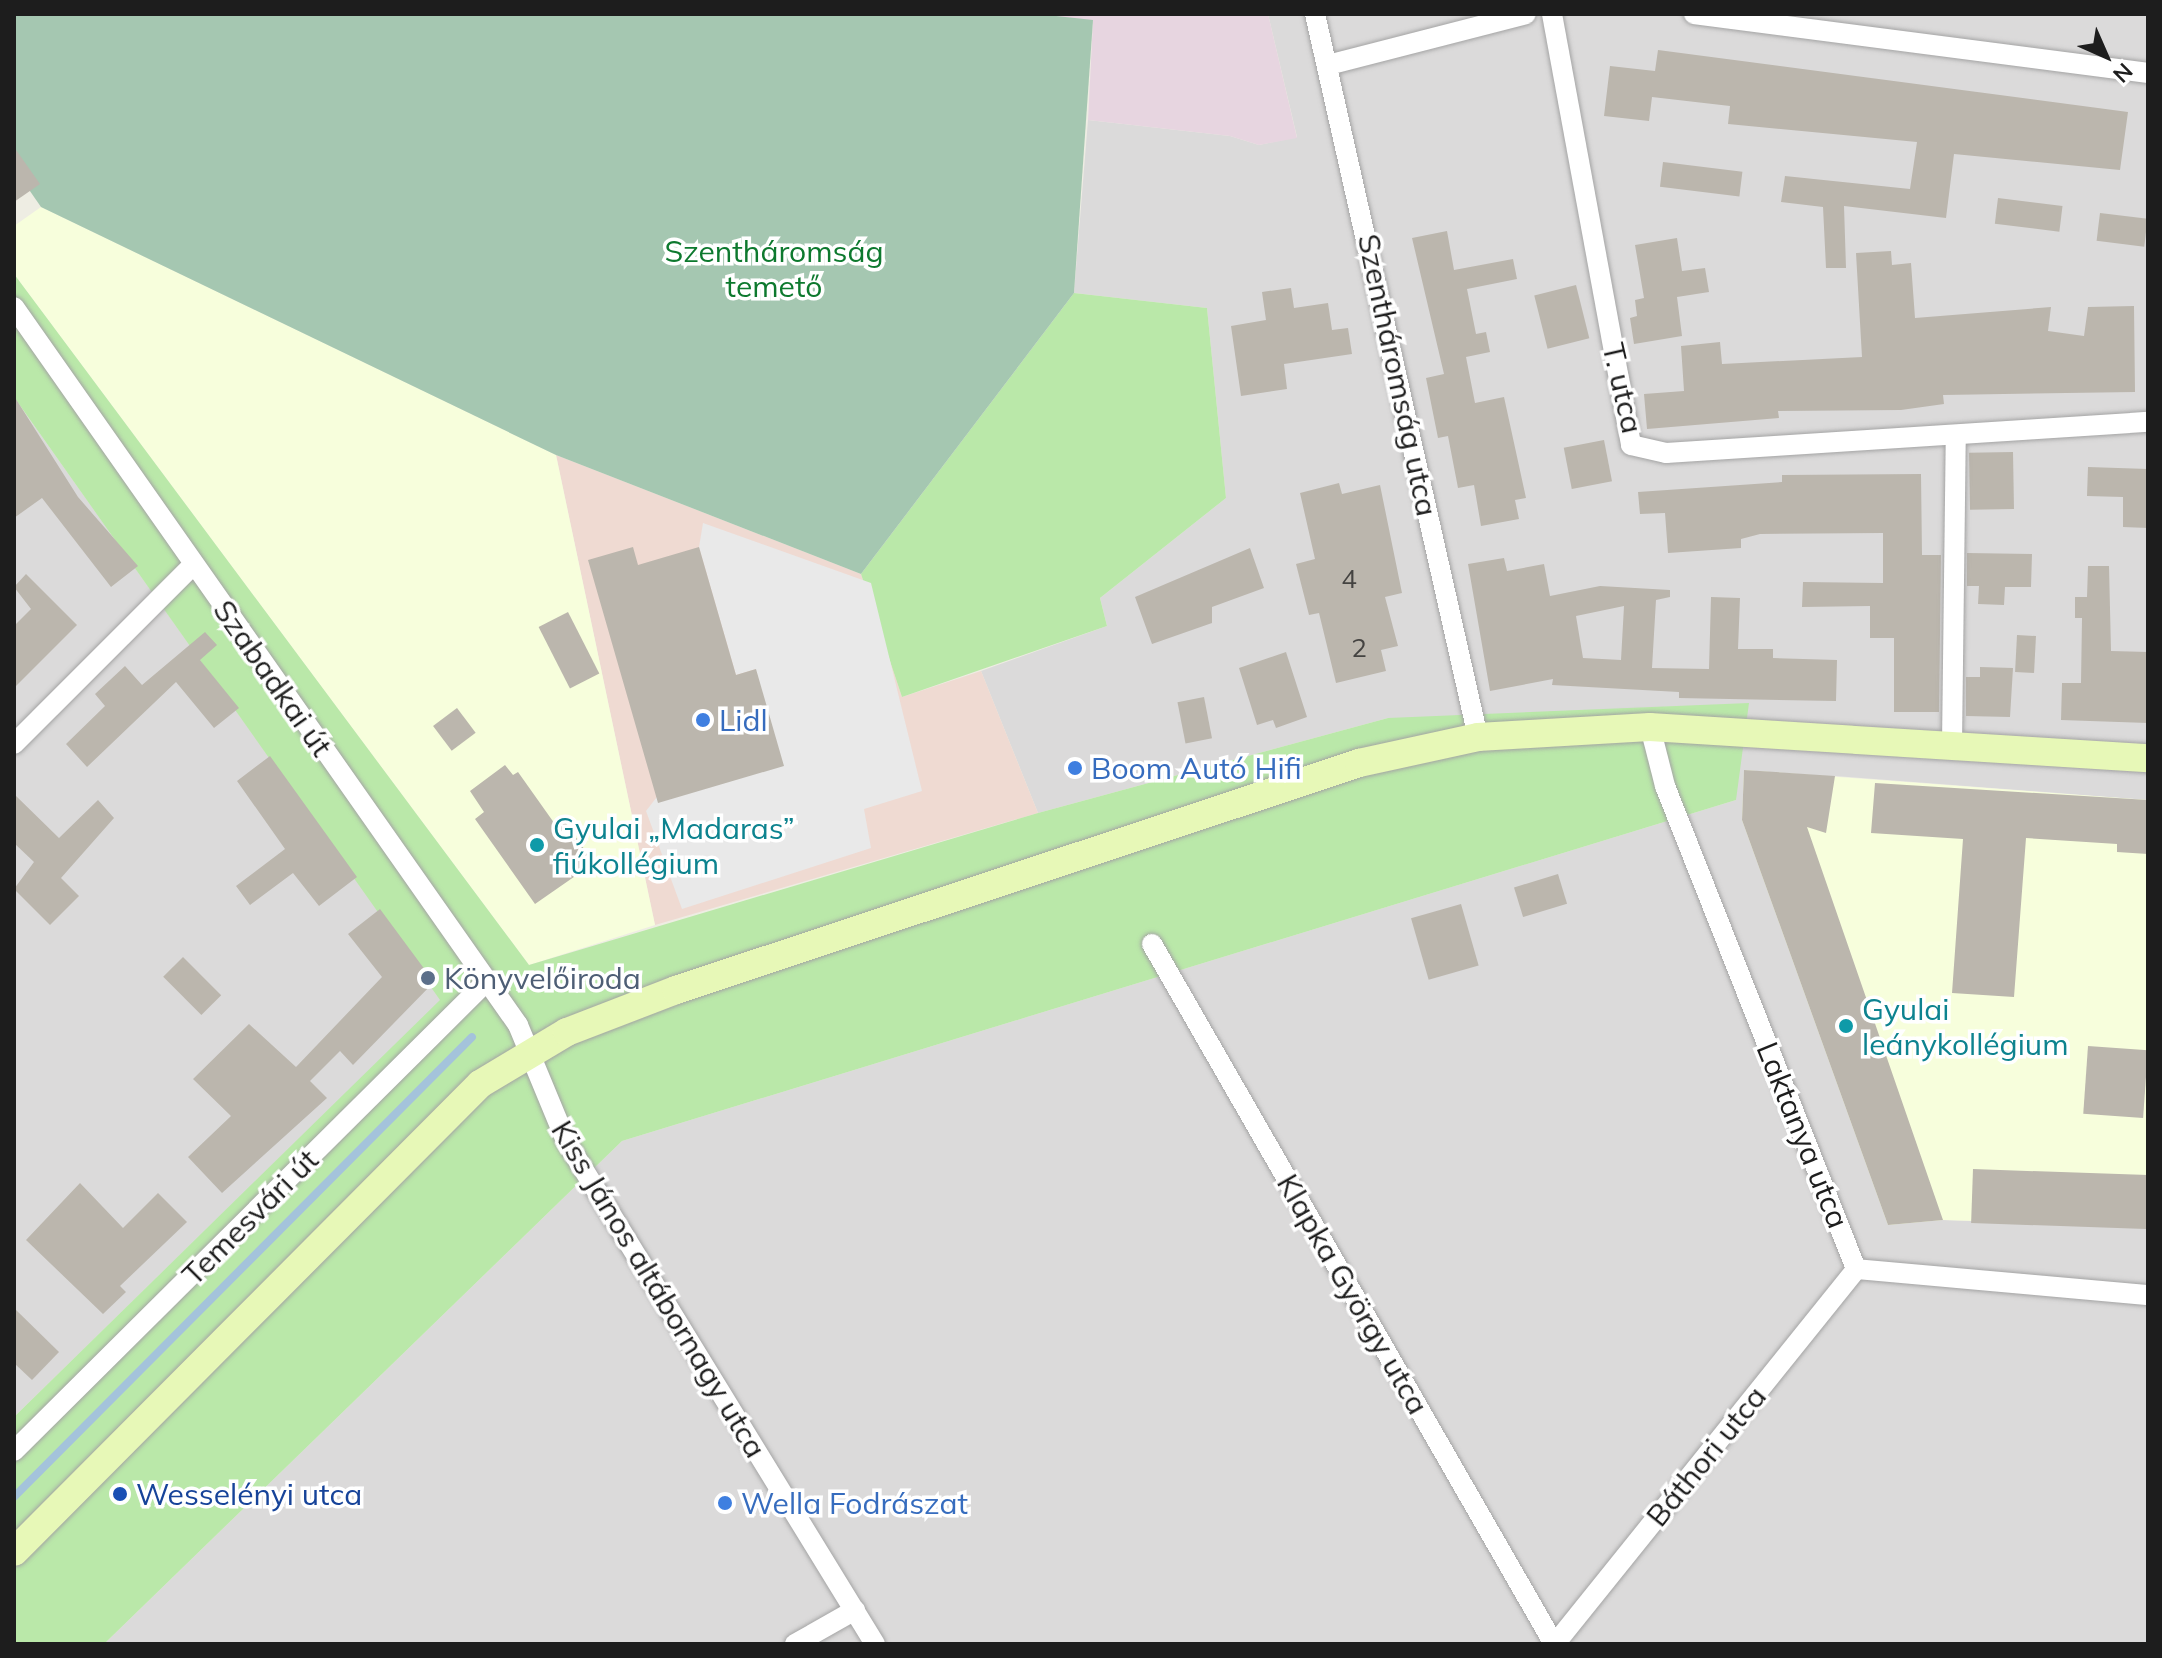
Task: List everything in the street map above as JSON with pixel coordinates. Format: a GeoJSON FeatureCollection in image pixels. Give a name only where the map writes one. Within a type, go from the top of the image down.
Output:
{"type":"FeatureCollection","features":[{"type":"Feature","properties":{"kind":"street","name":"Szentháromság utca"},"geometry":{"type":"LineString","coordinates":[[1315,14],[1478,737]]}},
{"type":"Feature","properties":{"kind":"street"},"geometry":{"type":"LineString","coordinates":[[1328,65],[1526,14]]}},
{"type":"Feature","properties":{"kind":"street","name":"T. utca"},"geometry":{"type":"LineString","coordinates":[[1552,14],[1631,445],[1666,453],[2148,422]]}},
{"type":"Feature","properties":{"kind":"street"},"geometry":{"type":"LineString","coordinates":[[1694,14],[2148,73]]}},
{"type":"Feature","properties":{"kind":"street","name":"Szabadkai út"},"geometry":{"type":"LineString","coordinates":[[14,307],[518,1025],[527,1052]]}},
{"type":"Feature","properties":{"kind":"street"},"geometry":{"type":"LineString","coordinates":[[1952,745],[1956,436]]}},
{"type":"Feature","properties":{"kind":"street"},"geometry":{"type":"LineString","coordinates":[[14,744],[193,565]]}},
{"type":"Feature","properties":{"kind":"street"},"geometry":{"type":"LineString","coordinates":[[14,1552],[453,1106],[527,1052],[662,995],[855,926],[1359,763],[1478,737],[1650,727],[2148,758]]}},
{"type":"Feature","properties":{"kind":"street","name":"Laktanya utca"},"geometry":{"type":"LineString","coordinates":[[1650,727],[1665,786],[1856,1269]]}},
{"type":"Feature","properties":{"kind":"street","name":"Klapka György utca"},"geometry":{"type":"LineString","coordinates":[[1152,944],[1555,1644]]}},
{"type":"Feature","properties":{"kind":"street","name":"Temesvári út"},"geometry":{"type":"LineString","coordinates":[[14,1451],[486,982]]}},
{"type":"Feature","properties":{"kind":"street","name":"Kiss János altábornagy utca"},"geometry":{"type":"LineString","coordinates":[[527,1052],[566,1141],[875,1644]]}},
{"type":"Feature","properties":{"kind":"street"},"geometry":{"type":"LineString","coordinates":[[1856,1269],[2148,1295]]}},
{"type":"Feature","properties":{"kind":"street","name":"Báthori utca"},"geometry":{"type":"LineString","coordinates":[[1555,1644],[1856,1269]]}},
{"type":"Feature","properties":{"kind":"street"},"geometry":{"type":"LineString","coordinates":[[795,1644],[855,1610]]}},
{"type":"Feature","properties":{"kind":"shaded area"},"geometry":{"type":"Polygon","coordinates":[[[1039,14],[1268,14],[1297,138],[1259,145],[1230,136],[1088,120],[1093,21],[1039,14]]]}},
{"type":"Feature","properties":{"kind":"shaded area"},"geometry":{"type":"Polygon","coordinates":[[[1268,14],[2148,14],[2148,800],[1835,776],[1943,1220],[2148,1226],[2148,1644],[104,1644],[622,1141],[1736,800],[1388,718],[1038,813],[981,671],[1107,626],[1100,598],[1226,498],[1207,308],[1074,293],[1088,120],[1230,136],[1259,145],[1297,137],[1268,14]]]}},
{"type":"Feature","properties":{"kind":"shaded area"},"geometry":{"type":"Polygon","coordinates":[[[41,207],[556,455],[655,925],[529,965],[14,274],[14,226],[41,207]]]}},
{"type":"Feature","properties":{"kind":"shaded area"},"geometry":{"type":"Polygon","coordinates":[[[14,397],[441,1000],[14,1417],[14,397]]]}},
{"type":"Feature","properties":{"kind":"shaded area"},"geometry":{"type":"Polygon","coordinates":[[[556,455],[861,574],[902,697],[981,671],[1038,813],[655,925],[556,455]]]}},
{"type":"Feature","properties":{"kind":"shaded area"},"geometry":{"type":"Polygon","coordinates":[[[703,523],[871,583],[922,791],[864,809],[871,848],[682,909],[646,811],[756,669],[736,675],[699,547],[703,523]]]}},
{"type":"Feature","properties":{"kind":"shaded area"},"geometry":{"type":"Polygon","coordinates":[[[1744,770],[2148,800],[2148,1226],[1943,1220],[1888,1225],[1742,820],[1744,770]]]}},
{"type":"Feature","properties":{"kind":"green space","name":"Szentháromság temető"},"geometry":{"type":"Polygon","coordinates":[[[14,14],[1038,14],[1093,20],[1074,293],[861,574],[556,455],[41,207],[14,168],[14,14]]]}},
{"type":"Feature","properties":{"kind":"green space"},"geometry":{"type":"Polygon","coordinates":[[[14,274],[529,965],[1038,813],[1388,718],[1749,703],[1736,800],[622,1141],[104,1644],[14,1644],[14,1417],[440,1000],[14,397],[14,274]]]}},
{"type":"Feature","properties":{"kind":"green space"},"geometry":{"type":"Polygon","coordinates":[[[1074,293],[1207,308],[1226,498],[1100,598],[1107,626],[902,697],[861,574],[1074,293]]]}},
{"type":"Feature","properties":{"kind":"building"},"geometry":{"type":"Polygon","coordinates":[[[1658,50],[2128,112],[2120,170],[1954,154],[1946,218],[1844,206],[1846,268],[1826,268],[1823,207],[1781,202],[1785,176],[1910,189],[1917,142],[1728,124],[1730,106],[1652,97],[1649,121],[1604,116],[1610,66],[1655,71],[1658,50]]]}},
{"type":"Feature","properties":{"kind":"building"},"geometry":{"type":"Polygon","coordinates":[[[14,147],[40,184],[14,202],[14,147]]]}},
{"type":"Feature","properties":{"kind":"building"},"geometry":{"type":"Polygon","coordinates":[[[1663,162],[1742,172],[1739,197],[1660,187],[1663,162]]]}},
{"type":"Feature","properties":{"kind":"building"},"geometry":{"type":"Polygon","coordinates":[[[1998,198],[2063,206],[2059,232],[1995,224],[1998,198]]]}},
{"type":"Feature","properties":{"kind":"building"},"geometry":{"type":"Polygon","coordinates":[[[2100,213],[2148,219],[2144,247],[2097,241],[2100,213]]]}},
{"type":"Feature","properties":{"kind":"building"},"geometry":{"type":"Polygon","coordinates":[[[1447,231],[1454,270],[1513,259],[1517,279],[1467,289],[1476,334],[1486,332],[1490,352],[1466,357],[1475,403],[1504,397],[1526,498],[1515,500],[1519,519],[1481,526],[1474,485],[1458,488],[1448,436],[1438,438],[1426,378],[1444,374],[1412,238],[1447,231]]]}},
{"type":"Feature","properties":{"kind":"building"},"geometry":{"type":"Polygon","coordinates":[[[1677,238],[1682,271],[1705,268],[1709,292],[1677,297],[1682,336],[1634,344],[1630,318],[1637,316],[1635,300],[1644,298],[1635,245],[1677,238]]]}},
{"type":"Feature","properties":{"kind":"building"},"geometry":{"type":"Polygon","coordinates":[[[1891,251],[1892,265],[1911,263],[1915,318],[2051,307],[2048,331],[2084,336],[2088,307],[2134,306],[2135,392],[1943,395],[1944,404],[1901,410],[1778,411],[1779,418],[1647,429],[1644,394],[1684,391],[1681,346],[1720,342],[1722,364],[1862,357],[1856,253],[1891,251]]]}},
{"type":"Feature","properties":{"kind":"building"},"geometry":{"type":"Polygon","coordinates":[[[1576,285],[1589,338],[1548,349],[1534,295],[1576,285]]]}},
{"type":"Feature","properties":{"kind":"building"},"geometry":{"type":"Polygon","coordinates":[[[1291,288],[1294,308],[1328,303],[1332,330],[1348,328],[1352,354],[1284,364],[1287,389],[1241,396],[1231,326],[1266,320],[1262,292],[1291,288]]]}},
{"type":"Feature","properties":{"kind":"building"},"geometry":{"type":"Polygon","coordinates":[[[14,396],[78,497],[138,566],[111,587],[42,498],[14,518],[14,396]]]}},
{"type":"Feature","properties":{"kind":"building"},"geometry":{"type":"Polygon","coordinates":[[[1604,440],[1612,481],[1572,489],[1564,448],[1604,440]]]}},
{"type":"Feature","properties":{"kind":"building"},"geometry":{"type":"Polygon","coordinates":[[[2013,452],[2014,509],[1970,510],[1969,453],[2013,452]]]}},
{"type":"Feature","properties":{"kind":"building"},"geometry":{"type":"Polygon","coordinates":[[[2088,467],[2148,469],[2148,528],[2123,527],[2123,497],[2087,496],[2088,467]]]}},
{"type":"Feature","properties":{"kind":"building"},"geometry":{"type":"Polygon","coordinates":[[[1921,474],[1922,555],[1941,555],[1939,712],[1894,712],[1894,638],[1870,638],[1870,606],[1802,607],[1803,582],[1883,583],[1883,533],[1760,534],[1741,539],[1741,548],[1668,553],[1665,513],[1640,514],[1638,492],[1782,482],[1782,475],[1921,474]]]}},
{"type":"Feature","properties":{"kind":"building"},"geometry":{"type":"Polygon","coordinates":[[[1339,483],[1342,494],[1380,485],[1402,593],[1385,597],[1398,646],[1381,650],[1386,671],[1336,683],[1319,613],[1309,615],[1296,564],[1315,559],[1300,493],[1339,483]]]}},
{"type":"Feature","properties":{"kind":"building","name":"Lidl"},"geometry":{"type":"Polygon","coordinates":[[[633,547],[638,565],[699,547],[736,675],[756,669],[784,766],[658,803],[588,560],[633,547]]]}},
{"type":"Feature","properties":{"kind":"building"},"geometry":{"type":"Polygon","coordinates":[[[1250,548],[1264,588],[1212,607],[1212,623],[1152,644],[1135,597],[1250,548]]]}},
{"type":"Feature","properties":{"kind":"building"},"geometry":{"type":"Polygon","coordinates":[[[1967,553],[2032,554],[2031,587],[2005,587],[2004,605],[1978,604],[1979,586],[1967,586],[1967,553]]]}},
{"type":"Feature","properties":{"kind":"building"},"geometry":{"type":"Polygon","coordinates":[[[1504,558],[1507,571],[1544,564],[1550,596],[1600,586],[1670,590],[1670,597],[1656,600],[1652,668],[1709,669],[1711,597],[1740,598],[1738,649],[1773,649],[1773,658],[1837,660],[1836,701],[1679,698],[1679,692],[1552,685],[1553,679],[1490,691],[1468,564],[1504,558]],[[1624,606],[1576,616],[1583,658],[1621,660],[1624,606]]]}},
{"type":"Feature","properties":{"kind":"building"},"geometry":{"type":"Polygon","coordinates":[[[2088,566],[2109,566],[2111,651],[2148,652],[2148,723],[2061,720],[2062,683],[2081,683],[2082,618],[2075,618],[2075,597],[2087,597],[2088,566]]]}},
{"type":"Feature","properties":{"kind":"building"},"geometry":{"type":"Polygon","coordinates":[[[26,574],[77,625],[14,688],[14,626],[31,609],[14,587],[26,574]]]}},
{"type":"Feature","properties":{"kind":"building"},"geometry":{"type":"Polygon","coordinates":[[[568,612],[599,673],[570,688],[539,627],[568,612]]]}},
{"type":"Feature","properties":{"kind":"building"},"geometry":{"type":"Polygon","coordinates":[[[205,632],[217,645],[200,660],[239,708],[214,728],[176,682],[87,767],[66,744],[105,706],[95,694],[125,666],[142,685],[205,632]]]}},
{"type":"Feature","properties":{"kind":"building"},"geometry":{"type":"Polygon","coordinates":[[[2017,635],[2036,636],[2034,673],[2015,672],[2017,635]]]}},
{"type":"Feature","properties":{"kind":"building"},"geometry":{"type":"Polygon","coordinates":[[[1286,652],[1307,717],[1276,728],[1273,720],[1257,725],[1239,668],[1286,652]]]}},
{"type":"Feature","properties":{"kind":"building"},"geometry":{"type":"Polygon","coordinates":[[[1980,667],[2013,668],[2010,717],[1966,716],[1966,677],[1980,677],[1980,667]]]}},
{"type":"Feature","properties":{"kind":"building"},"geometry":{"type":"Polygon","coordinates":[[[1204,697],[1212,738],[1186,743],[1177,702],[1204,697]]]}},
{"type":"Feature","properties":{"kind":"building"},"geometry":{"type":"Polygon","coordinates":[[[457,708],[476,733],[452,751],[433,726],[457,708]]]}},
{"type":"Feature","properties":{"kind":"building"},"geometry":{"type":"Polygon","coordinates":[[[270,756],[357,877],[319,906],[293,873],[250,905],[236,886],[285,849],[237,781],[270,756]]]}},
{"type":"Feature","properties":{"kind":"building","name":"Gyulai „Madaras” fiúkollégium"},"geometry":{"type":"Polygon","coordinates":[[[505,765],[513,775],[518,772],[557,827],[565,822],[594,863],[535,904],[475,819],[484,812],[470,791],[505,765]]]}},
{"type":"Feature","properties":{"kind":"building","name":"Gyulai leánykollégium"},"geometry":{"type":"Polygon","coordinates":[[[1744,770],[1835,776],[1826,833],[1807,827],[1943,1220],[1888,1225],[1742,820],[1744,770]]]}},
{"type":"Feature","properties":{"kind":"building"},"geometry":{"type":"Polygon","coordinates":[[[1875,783],[2148,800],[2148,854],[2117,852],[2117,844],[2026,838],[2014,997],[1952,993],[1963,839],[1871,833],[1875,783]]]}},
{"type":"Feature","properties":{"kind":"building"},"geometry":{"type":"Polygon","coordinates":[[[14,794],[59,838],[98,800],[114,818],[61,878],[79,896],[50,925],[14,889],[34,862],[14,843],[14,794]]]}},
{"type":"Feature","properties":{"kind":"building"},"geometry":{"type":"Polygon","coordinates":[[[1558,874],[1567,904],[1523,917],[1514,887],[1558,874]]]}},
{"type":"Feature","properties":{"kind":"building"},"geometry":{"type":"Polygon","coordinates":[[[1461,904],[1479,966],[1429,980],[1411,918],[1461,904]]]}},
{"type":"Feature","properties":{"kind":"building"},"geometry":{"type":"Polygon","coordinates":[[[380,909],[434,982],[353,1065],[340,1051],[310,1081],[327,1098],[222,1193],[188,1157],[231,1116],[193,1079],[249,1024],[296,1067],[382,977],[348,934],[380,909]]]}},
{"type":"Feature","properties":{"kind":"building"},"geometry":{"type":"Polygon","coordinates":[[[183,957],[221,995],[201,1015],[163,977],[183,957]]]}},
{"type":"Feature","properties":{"kind":"building"},"geometry":{"type":"Polygon","coordinates":[[[2088,1046],[2148,1050],[2143,1118],[2083,1114],[2088,1046]]]}},
{"type":"Feature","properties":{"kind":"building"},"geometry":{"type":"Polygon","coordinates":[[[1973,1169],[2148,1175],[2146,1229],[1971,1223],[1973,1169]]]}},
{"type":"Feature","properties":{"kind":"building"},"geometry":{"type":"Polygon","coordinates":[[[80,1183],[123,1228],[158,1193],[187,1222],[120,1286],[126,1292],[103,1314],[26,1240],[80,1183]]]}},
{"type":"Feature","properties":{"kind":"building"},"geometry":{"type":"Polygon","coordinates":[[[14,1308],[59,1352],[32,1380],[14,1363],[14,1308]]]}},
{"type":"Feature","properties":{"kind":"waterway"},"geometry":{"type":"LineString","coordinates":[[14,1497],[472,1037]]}},
{"type":"Feature","properties":{"kind":"place","name":"Lidl"},"geometry":{"type":"Point","coordinates":[703,720]}},
{"type":"Feature","properties":{"kind":"place","name":"Boom Autó Hifi"},"geometry":{"type":"Point","coordinates":[1075,768]}},
{"type":"Feature","properties":{"kind":"place","name":"Gyulai „Madaras” fiúkollégium"},"geometry":{"type":"Point","coordinates":[537,845]}},
{"type":"Feature","properties":{"kind":"place","name":"Könyvelőiroda"},"geometry":{"type":"Point","coordinates":[428,978]}},
{"type":"Feature","properties":{"kind":"place","name":"Gyulai leánykollégium"},"geometry":{"type":"Point","coordinates":[1846,1026]}},
{"type":"Feature","properties":{"kind":"place","name":"Wesselényi utca"},"geometry":{"type":"Point","coordinates":[120,1494]}},
{"type":"Feature","properties":{"kind":"place","name":"Wella Fodrászat"},"geometry":{"type":"Point","coordinates":[725,1503]}}]}
